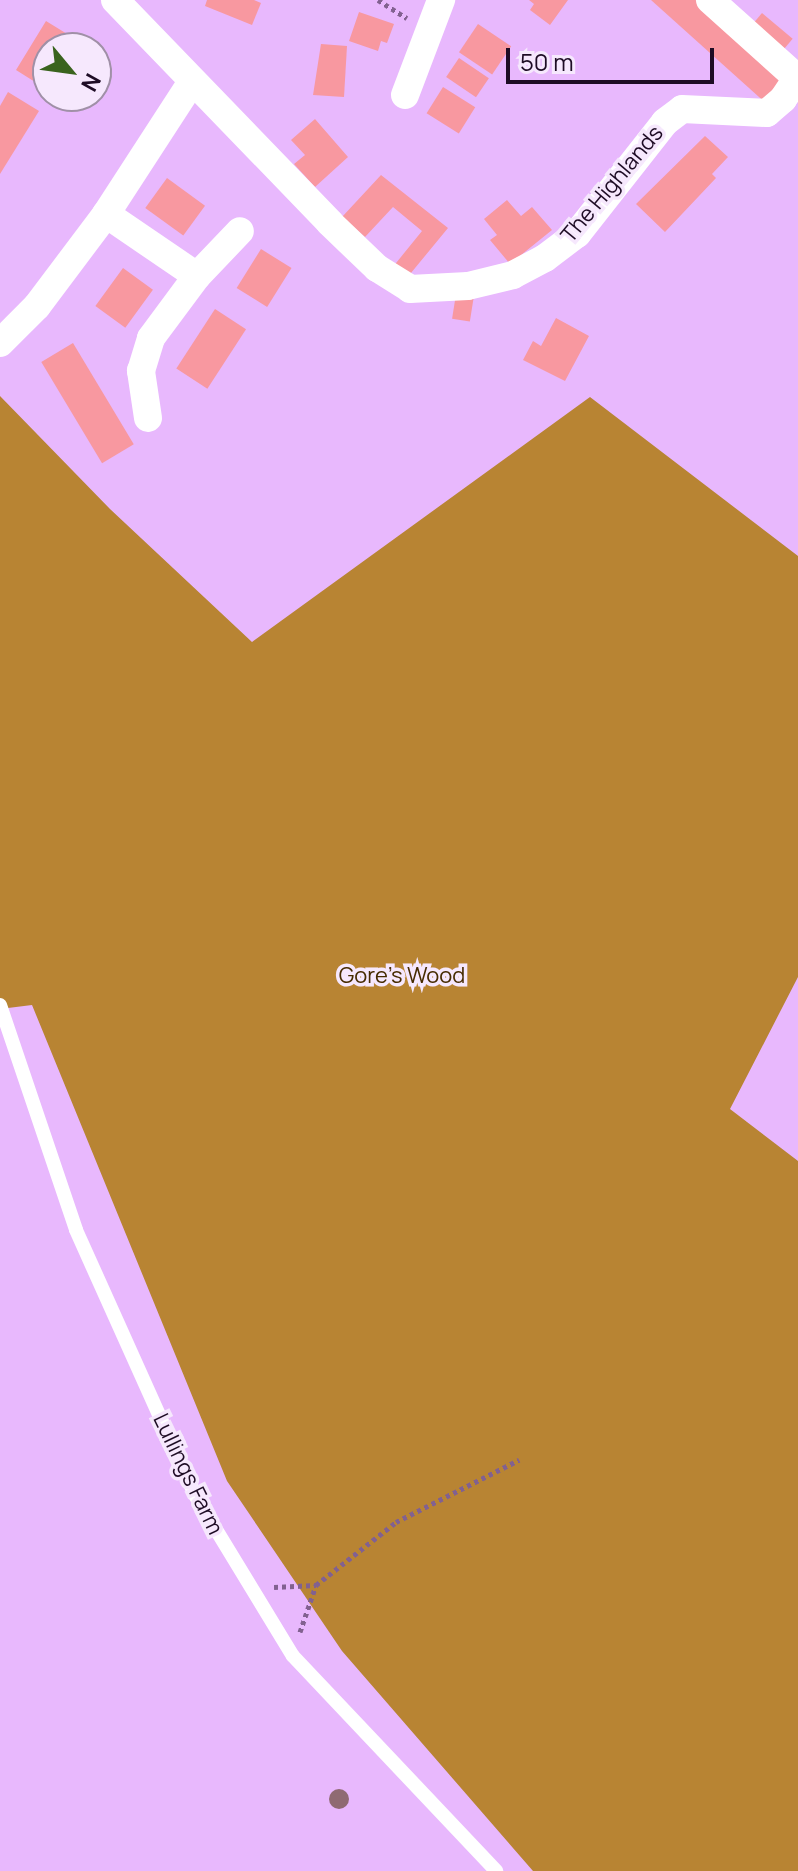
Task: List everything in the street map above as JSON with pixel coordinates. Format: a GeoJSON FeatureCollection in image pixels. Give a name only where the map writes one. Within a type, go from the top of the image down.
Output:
{"type":"FeatureCollection","features":[{"type":"Feature","properties":{"kind":"street","name":"The Highlands"},"geometry":{"type":"LineString","coordinates":[[115,0],[191,83],[377,268],[410,289],[468,286],[513,275],[577,234],[665,122],[682,109],[767,113],[783,99],[797,78],[710,0]]}},
{"type":"Feature","properties":{"kind":"street"},"geometry":{"type":"LineString","coordinates":[[405,95],[441,0]]}},
{"type":"Feature","properties":{"kind":"street"},"geometry":{"type":"LineString","coordinates":[[0,343],[37,306],[106,214],[191,83]]}},
{"type":"Feature","properties":{"kind":"street"},"geometry":{"type":"LineString","coordinates":[[106,214],[197,276]]}},
{"type":"Feature","properties":{"kind":"street"},"geometry":{"type":"LineString","coordinates":[[148,418],[141,371],[151,338],[197,276],[240,231]]}},
{"type":"Feature","properties":{"kind":"lane","name":"Lullings Farm"},"geometry":{"type":"LineString","coordinates":[[0,1005],[76,1230],[195,1495],[293,1656],[496,1871]]}},
{"type":"Feature","properties":{"kind":"path"},"geometry":{"type":"LineString","coordinates":[[293,1656],[316,1585],[396,1522],[519,1460]]}},
{"type":"Feature","properties":{"kind":"path"},"geometry":{"type":"LineString","coordinates":[[249,1588],[316,1585]]}},
{"type":"Feature","properties":{"kind":"green space","name":"Gore's Wood"},"geometry":{"type":"Polygon","coordinates":[[[0,396],[110,509],[252,642],[590,397],[798,556],[798,977],[730,1109],[798,1161],[798,1871],[533,1871],[342,1651],[227,1481],[32,1005],[0,1009],[0,396]]]}},
{"type":"Feature","properties":{"kind":"building"},"geometry":{"type":"Polygon","coordinates":[[[207,0],[254,0],[261,3],[252,25],[205,6],[207,0]]]}},
{"type":"Feature","properties":{"kind":"building"},"geometry":{"type":"Polygon","coordinates":[[[529,0],[568,0],[550,25],[530,10],[534,4],[529,0]]]}},
{"type":"Feature","properties":{"kind":"building"},"geometry":{"type":"Polygon","coordinates":[[[651,0],[700,0],[790,81],[768,105],[651,0]]]}},
{"type":"Feature","properties":{"kind":"building"},"geometry":{"type":"Polygon","coordinates":[[[359,12],[394,24],[387,43],[381,41],[378,51],[349,41],[359,12]]]}},
{"type":"Feature","properties":{"kind":"building"},"geometry":{"type":"Polygon","coordinates":[[[762,13],[793,39],[782,52],[751,26],[762,13]]]}},
{"type":"Feature","properties":{"kind":"building"},"geometry":{"type":"Polygon","coordinates":[[[46,21],[64,32],[39,32],[46,21]]]}},
{"type":"Feature","properties":{"kind":"building"},"geometry":{"type":"Polygon","coordinates":[[[478,24],[511,46],[492,75],[459,52],[478,24]]]}},
{"type":"Feature","properties":{"kind":"building"},"geometry":{"type":"Polygon","coordinates":[[[32,44],[32,80],[16,70],[32,44]]]}},
{"type":"Feature","properties":{"kind":"building"},"geometry":{"type":"Polygon","coordinates":[[[321,44],[347,46],[344,97],[313,95],[321,44]]]}},
{"type":"Feature","properties":{"kind":"building"},"geometry":{"type":"Polygon","coordinates":[[[459,58],[489,78],[476,97],[446,77],[459,58]]]}},
{"type":"Feature","properties":{"kind":"building"},"geometry":{"type":"Polygon","coordinates":[[[443,87],[475,107],[459,133],[427,113],[443,87]]]}},
{"type":"Feature","properties":{"kind":"building"},"geometry":{"type":"Polygon","coordinates":[[[8,92],[32,107],[32,112],[38,112],[0,174],[0,106],[8,92]]]}},
{"type":"Feature","properties":{"kind":"building"},"geometry":{"type":"Polygon","coordinates":[[[315,119],[348,157],[315,187],[294,164],[305,155],[291,140],[315,119]]]}},
{"type":"Feature","properties":{"kind":"building"},"geometry":{"type":"Polygon","coordinates":[[[705,136],[728,157],[712,174],[716,178],[665,232],[636,204],[705,136]]]}},
{"type":"Feature","properties":{"kind":"building"},"geometry":{"type":"Polygon","coordinates":[[[381,175],[448,228],[406,279],[392,268],[422,231],[393,207],[365,237],[342,217],[381,175]]]}},
{"type":"Feature","properties":{"kind":"building"},"geometry":{"type":"Polygon","coordinates":[[[167,178],[205,206],[183,236],[145,208],[167,178]]]}},
{"type":"Feature","properties":{"kind":"building"},"geometry":{"type":"Polygon","coordinates":[[[507,200],[521,216],[532,207],[552,230],[510,264],[490,240],[497,235],[484,219],[507,200]]]}},
{"type":"Feature","properties":{"kind":"building"},"geometry":{"type":"Polygon","coordinates":[[[261,249],[292,268],[267,307],[237,288],[261,249]]]}},
{"type":"Feature","properties":{"kind":"building"},"geometry":{"type":"Polygon","coordinates":[[[123,268],[153,290],[125,328],[95,306],[123,268]]]}},
{"type":"Feature","properties":{"kind":"building"},"geometry":{"type":"Polygon","coordinates":[[[456,294],[474,297],[470,322],[452,319],[456,294]]]}},
{"type":"Feature","properties":{"kind":"building"},"geometry":{"type":"Polygon","coordinates":[[[215,309],[246,329],[207,389],[176,369],[215,309]]]}},
{"type":"Feature","properties":{"kind":"building"},"geometry":{"type":"Polygon","coordinates":[[[556,318],[589,336],[565,381],[523,360],[533,341],[541,346],[556,318]]]}},
{"type":"Feature","properties":{"kind":"building"},"geometry":{"type":"Polygon","coordinates":[[[73,343],[134,444],[102,463],[41,362],[73,343]]]}}]}
